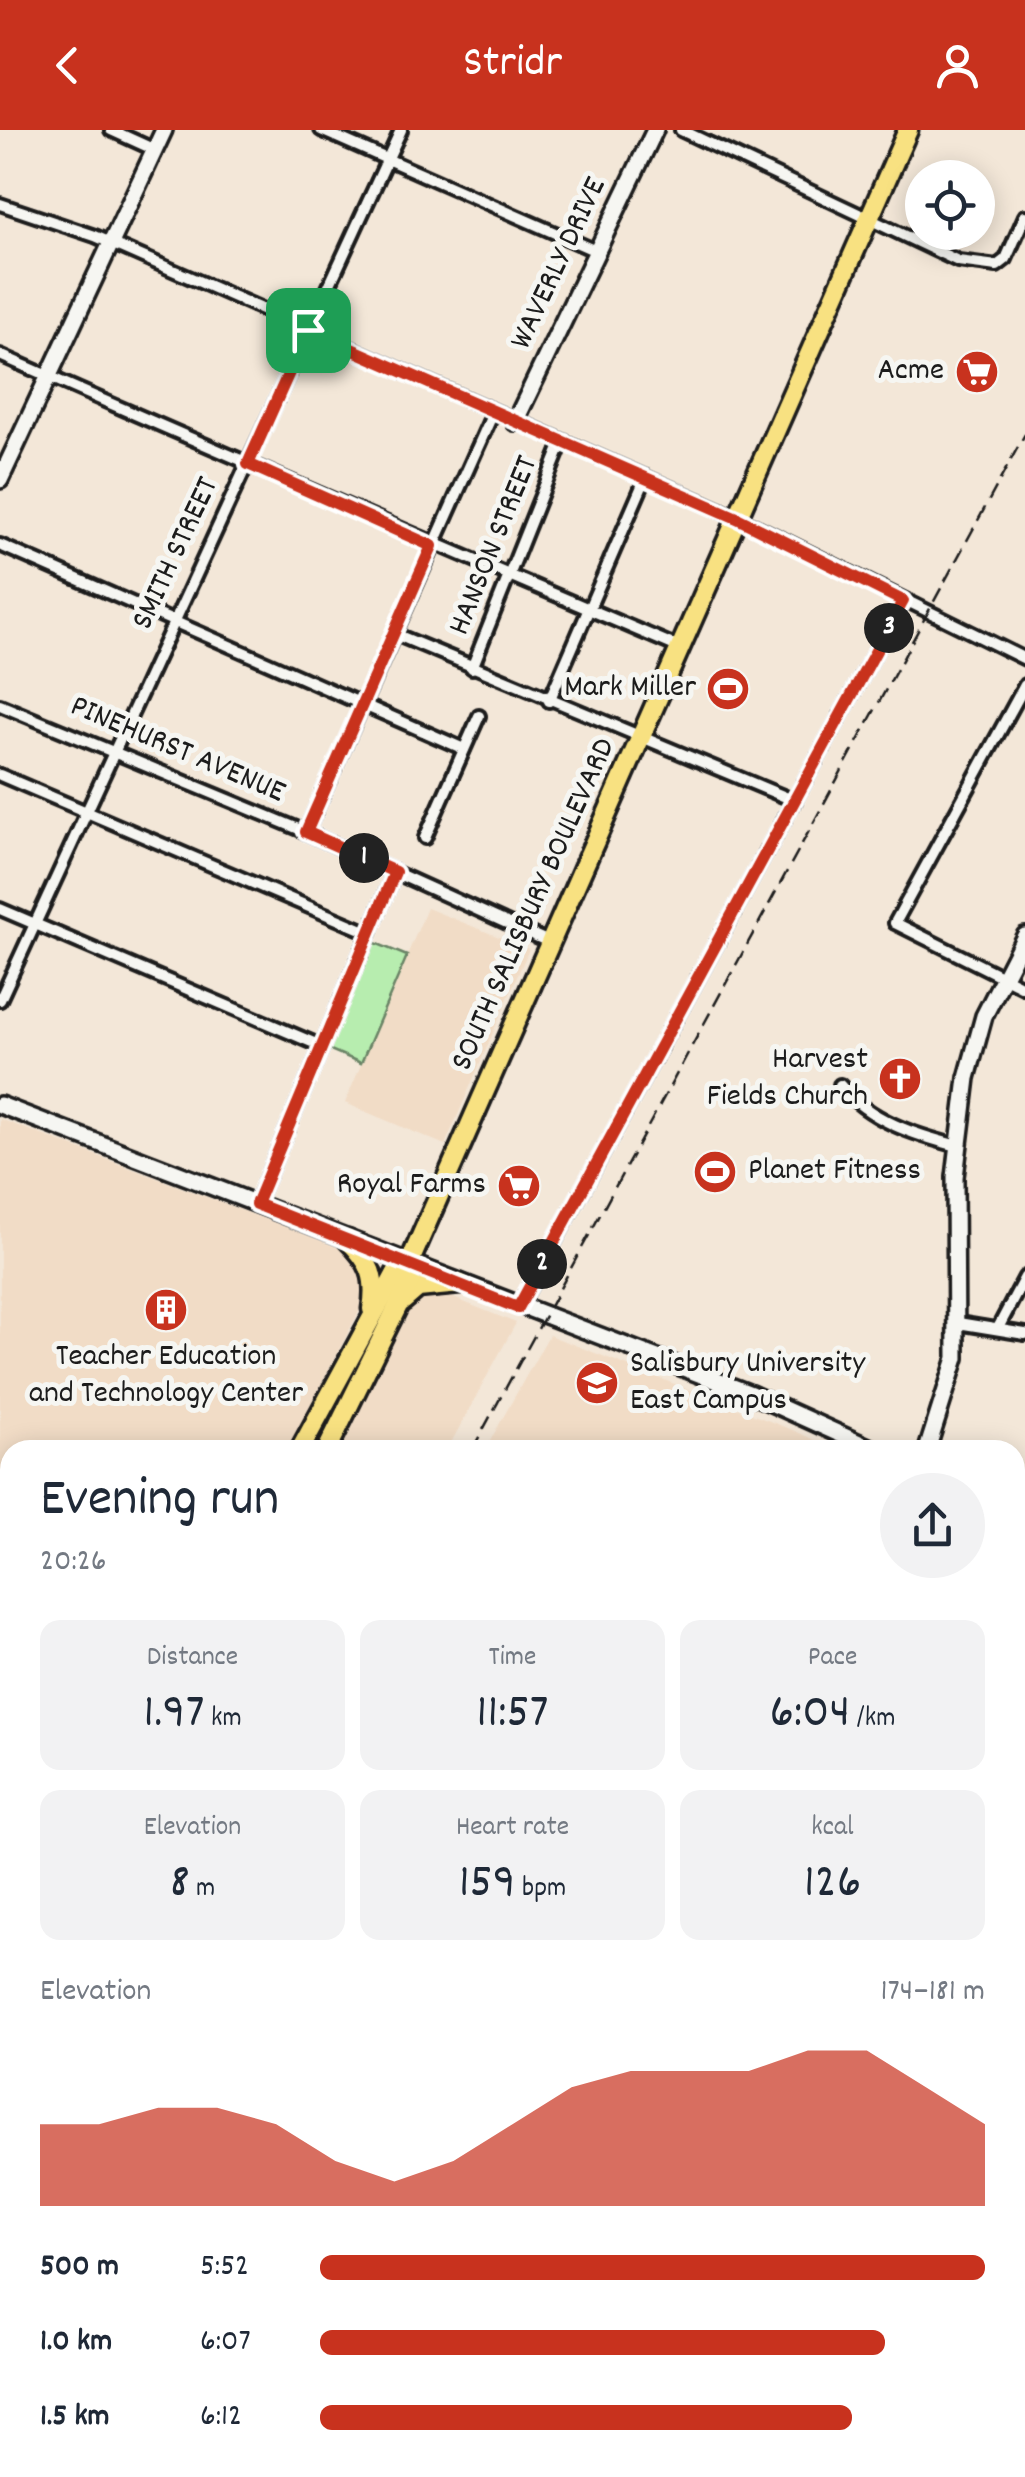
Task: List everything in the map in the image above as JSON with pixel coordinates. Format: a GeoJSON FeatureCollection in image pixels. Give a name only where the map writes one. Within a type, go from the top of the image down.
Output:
{"type":"FeatureCollection","features":[{"type":"Feature","properties":{"kind":"main road","name":"SOUTH SALISBURY BOULEVARD"},"geometry":{"type":"LineString","coordinates":[[332,1440],[411,1279],[409,1264],[908,130]]}},
{"type":"Feature","properties":{"kind":"main road"},"geometry":{"type":"LineString","coordinates":[[348,1240],[370,1262],[375,1285],[370,1320]]}},
{"type":"Feature","properties":{"kind":"main road","name":"SOUTH SALISBURY BOULEVARD"},"geometry":{"type":"LineString","coordinates":[[305,1440],[397,1271],[409,1264]]}},
{"type":"Feature","properties":{"kind":"main road"},"geometry":{"type":"LineString","coordinates":[[396,1309],[418,1288],[460,1284]]}},
{"type":"Feature","properties":{"kind":"street"},"geometry":{"type":"LineString","coordinates":[[111,130],[155,150]]}},
{"type":"Feature","properties":{"kind":"street"},"geometry":{"type":"LineString","coordinates":[[0,480],[164,130]]}},
{"type":"Feature","properties":{"kind":"street"},"geometry":{"type":"LineString","coordinates":[[321,130],[596,250]]}},
{"type":"Feature","properties":{"kind":"street","name":"SMITH STREET"},"geometry":{"type":"LineString","coordinates":[[0,1000],[32,922],[401,130]]}},
{"type":"Feature","properties":{"kind":"street","name":"WAVERLY DRIVE"},"geometry":{"type":"LineString","coordinates":[[516,422],[654,130]]}},
{"type":"Feature","properties":{"kind":"street"},"geometry":{"type":"LineString","coordinates":[[682,130],[958,261],[989,267],[1006,259],[1025,216]]}},
{"type":"Feature","properties":{"kind":"street"},"geometry":{"type":"LineString","coordinates":[[0,204],[110,243],[646,477],[1025,659]]}},
{"type":"Feature","properties":{"kind":"street"},"geometry":{"type":"LineString","coordinates":[[0,356],[432,546],[512,574],[680,648]]}},
{"type":"Feature","properties":{"kind":"street"},"geometry":{"type":"LineString","coordinates":[[306,832],[493,413]]}},
{"type":"Feature","properties":{"kind":"street","name":"HANSON STREET"},"geometry":{"type":"LineString","coordinates":[[472,668],[562,443]]}},
{"type":"Feature","properties":{"kind":"street"},"geometry":{"type":"LineString","coordinates":[[549,701],[646,477]]}},
{"type":"Feature","properties":{"kind":"street"},"geometry":{"type":"LineString","coordinates":[[0,545],[464,749]]}},
{"type":"Feature","properties":{"kind":"street"},"geometry":{"type":"LineString","coordinates":[[518,1308],[903,601]]}},
{"type":"Feature","properties":{"kind":"street"},"geometry":{"type":"LineString","coordinates":[[395,634],[795,802]]}},
{"type":"Feature","properties":{"kind":"street"},"geometry":{"type":"LineString","coordinates":[[1025,685],[895,922],[1025,988]]}},
{"type":"Feature","properties":{"kind":"street","name":"PINEHURST AVENUE"},"geometry":{"type":"LineString","coordinates":[[0,705],[306,832],[552,943]]}},
{"type":"Feature","properties":{"kind":"street"},"geometry":{"type":"LineString","coordinates":[[425,838],[478,716]]}},
{"type":"Feature","properties":{"kind":"street"},"geometry":{"type":"LineString","coordinates":[[0,775],[370,933]]}},
{"type":"Feature","properties":{"kind":"street"},"geometry":{"type":"LineString","coordinates":[[256,1204],[395,872]]}},
{"type":"Feature","properties":{"kind":"street"},"geometry":{"type":"LineString","coordinates":[[0,909],[321,1046]]}},
{"type":"Feature","properties":{"kind":"street"},"geometry":{"type":"LineString","coordinates":[[931,1440],[954,1365],[958,1323],[958,1146],[975,1044],[1003,976],[1025,936]]}},
{"type":"Feature","properties":{"kind":"street"},"geometry":{"type":"LineString","coordinates":[[840,1085],[880,1117],[916,1136],[958,1146]]}},
{"type":"Feature","properties":{"kind":"street"},"geometry":{"type":"LineString","coordinates":[[0,1105],[518,1308],[750,1394],[853,1440]]}},
{"type":"Feature","properties":{"kind":"street"},"geometry":{"type":"LineString","coordinates":[[998,1328],[1025,1277]]}},
{"type":"Feature","properties":{"kind":"street"},"geometry":{"type":"LineString","coordinates":[[958,1323],[1025,1334]]}},
{"type":"Feature","properties":{"kind":"shaded area"},"geometry":{"type":"Polygon","coordinates":[[[427,908],[529,949],[445,1145],[345,1103],[427,908]]]}},
{"type":"Feature","properties":{"kind":"shaded area"},"geometry":{"type":"Polygon","coordinates":[[[0,1119],[342,1248],[365,1268],[365,1300],[292,1440],[0,1440],[0,1119]]]}},
{"type":"Feature","properties":{"kind":"shaded area"},"geometry":{"type":"Polygon","coordinates":[[[439,1292],[516,1323],[452,1440],[342,1440],[412,1303],[439,1292]]]}},
{"type":"Feature","properties":{"kind":"shaded area","name":"Salisbury University East Campus"},"geometry":{"type":"Polygon","coordinates":[[[549,1335],[814,1440],[491,1440],[549,1335]]]}},
{"type":"Feature","properties":{"kind":"green space"},"geometry":{"type":"Polygon","coordinates":[[[373,942],[407,956],[361,1063],[328,1049],[373,942]]]}},
{"type":"Feature","properties":{"kind":"railway"},"geometry":{"type":"LineString","coordinates":[[477,1440],[1025,434]]}},
{"type":"Feature","properties":{"kind":"place","name":"Acme"},"geometry":{"type":"Point","coordinates":[977,372]}},
{"type":"Feature","properties":{"kind":"place","name":"Mark Miller"},"geometry":{"type":"Point","coordinates":[728,689]}},
{"type":"Feature","properties":{"kind":"place","name":"Harvest Fields Church"},"geometry":{"type":"Point","coordinates":[900,1079]}},
{"type":"Feature","properties":{"kind":"place","name":"Planet Fitness"},"geometry":{"type":"Point","coordinates":[715,1172]}},
{"type":"Feature","properties":{"kind":"place","name":"Royal Farms"},"geometry":{"type":"Point","coordinates":[519,1186]}},
{"type":"Feature","properties":{"kind":"place","name":"Teacher Education and Technology Center"},"geometry":{"type":"Point","coordinates":[166,1310]}},
{"type":"Feature","properties":{"kind":"place","name":"Salisbury University East Campus"},"geometry":{"type":"Point","coordinates":[597,1383]}},
{"type":"Feature","properties":{"kind":"route"},"geometry":{"type":"LineString","coordinates":[[308,330],[737,518],[903,601],[518,1308],[256,1204],[395,872],[306,832],[365,706],[432,546],[248,464],[308,330]]}}]}
